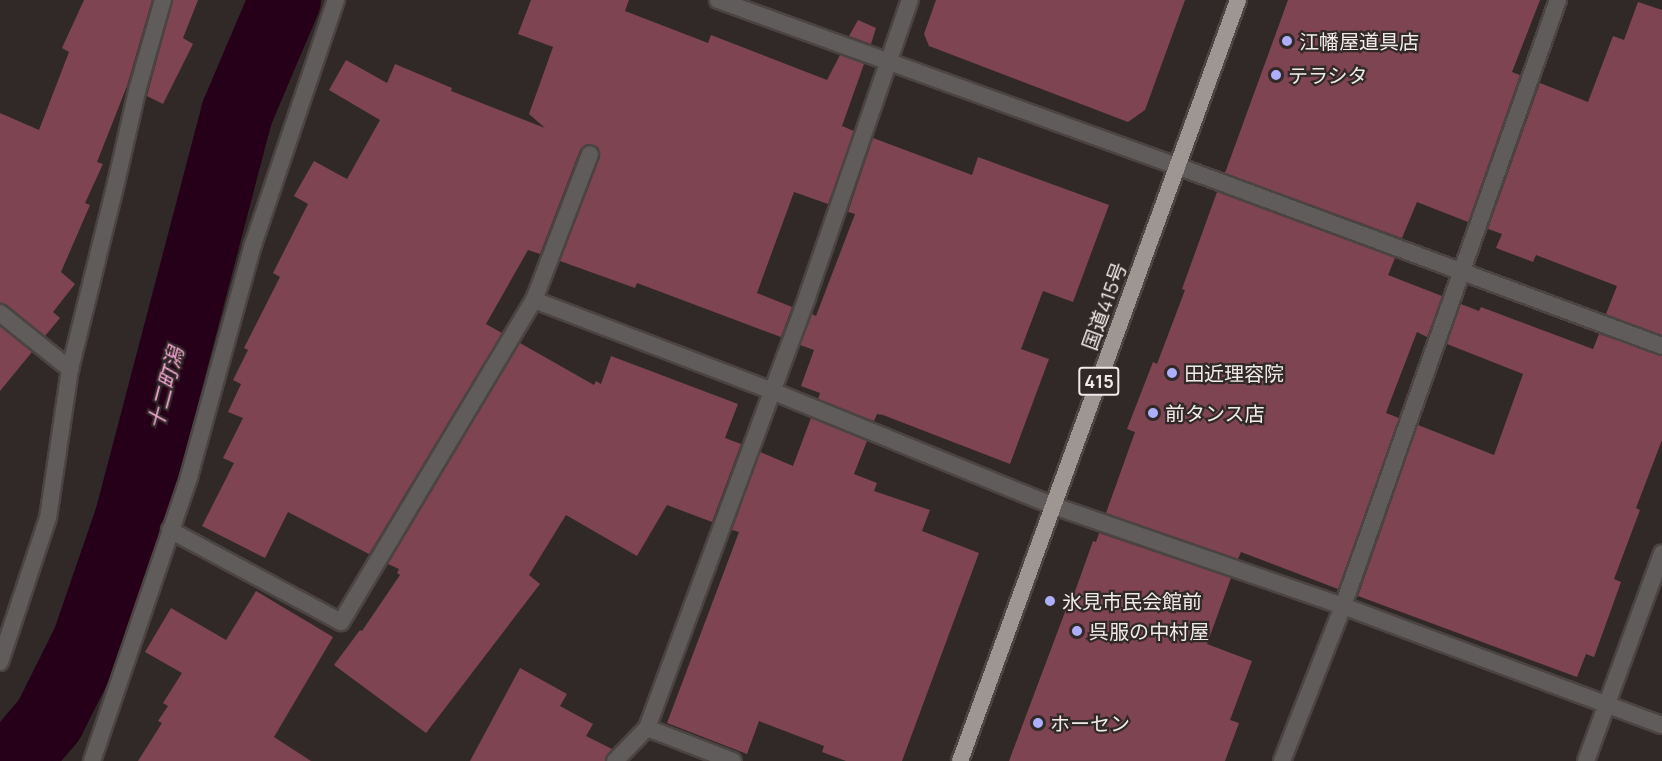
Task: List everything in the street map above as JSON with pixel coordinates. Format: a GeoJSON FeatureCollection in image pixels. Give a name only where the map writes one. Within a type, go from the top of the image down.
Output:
{"type":"FeatureCollection","features":[{"type":"Feature","properties":{"kind":"highway","name":"国道415号"},"geometry":{"type":"LineString","coordinates":[[960,761],[1238,0]]}},
{"type":"Feature","properties":{"kind":"street"},"geometry":{"type":"LineString","coordinates":[[0,662],[48,518],[70,369],[137,91],[163,0]]}},
{"type":"Feature","properties":{"kind":"street"},"geometry":{"type":"LineString","coordinates":[[92,761],[189,477],[253,245],[336,0]]}},
{"type":"Feature","properties":{"kind":"street"},"geometry":{"type":"LineString","coordinates":[[718,0],[1178,166],[1662,346]]}},
{"type":"Feature","properties":{"kind":"street"},"geometry":{"type":"LineString","coordinates":[[615,761],[646,728],[772,391],[910,0]]}},
{"type":"Feature","properties":{"kind":"street"},"geometry":{"type":"LineString","coordinates":[[1282,761],[1343,606],[1558,0]]}},
{"type":"Feature","properties":{"kind":"street"},"geometry":{"type":"LineString","coordinates":[[170,530],[341,622],[534,300],[590,154]]}},
{"type":"Feature","properties":{"kind":"street"},"geometry":{"type":"LineString","coordinates":[[534,300],[772,391],[1054,506],[1343,606],[1662,725]]}},
{"type":"Feature","properties":{"kind":"street"},"geometry":{"type":"LineString","coordinates":[[0,313],[70,369]]}},
{"type":"Feature","properties":{"kind":"street"},"geometry":{"type":"LineString","coordinates":[[1587,761],[1662,553]]}},
{"type":"Feature","properties":{"kind":"street"},"geometry":{"type":"LineString","coordinates":[[646,728],[733,761]]}},
{"type":"Feature","properties":{"kind":"building"},"geometry":{"type":"Polygon","coordinates":[[[84,0],[152,0],[127,86],[97,162],[103,164],[85,203],[90,205],[61,272],[75,284],[53,312],[60,318],[45,336],[7,305],[0,303],[0,113],[39,130],[69,52],[62,48],[84,0]]]}},
{"type":"Feature","properties":{"kind":"building"},"geometry":{"type":"Polygon","coordinates":[[[173,0],[198,0],[183,38],[193,44],[163,104],[147,96],[173,0]]]}},
{"type":"Feature","properties":{"kind":"building"},"geometry":{"type":"Polygon","coordinates":[[[531,0],[629,0],[625,11],[708,43],[711,35],[827,80],[840,55],[864,64],[842,126],[854,131],[828,204],[794,192],[757,293],[792,307],[781,337],[637,283],[635,288],[560,261],[600,157],[598,147],[588,144],[580,150],[540,254],[528,250],[486,324],[502,333],[369,554],[288,512],[265,558],[202,526],[234,463],[223,458],[243,418],[228,412],[241,384],[233,380],[248,350],[244,348],[280,277],[273,273],[308,204],[294,196],[314,161],[347,179],[380,120],[329,90],[346,60],[387,83],[395,64],[452,88],[451,91],[545,128],[529,114],[553,47],[518,34],[531,0]]]}},
{"type":"Feature","properties":{"kind":"building"},"geometry":{"type":"Polygon","coordinates":[[[936,0],[1185,0],[1145,110],[1128,122],[929,46],[924,34],[936,0]]]}},
{"type":"Feature","properties":{"kind":"building"},"geometry":{"type":"Polygon","coordinates":[[[1288,0],[1540,0],[1512,72],[1520,75],[1468,222],[1417,202],[1402,238],[1225,173],[1288,0]]]}},
{"type":"Feature","properties":{"kind":"building"},"geometry":{"type":"Polygon","coordinates":[[[1638,2],[1662,10],[1662,335],[1606,314],[1617,286],[1536,255],[1533,262],[1496,248],[1502,234],[1488,229],[1540,83],[1588,102],[1613,36],[1624,40],[1638,2]]]}},
{"type":"Feature","properties":{"kind":"building"},"geometry":{"type":"Polygon","coordinates":[[[858,20],[876,28],[871,44],[849,36],[858,20]]]}},
{"type":"Feature","properties":{"kind":"building"},"geometry":{"type":"Polygon","coordinates":[[[873,138],[972,175],[978,157],[1109,205],[1073,302],[1043,291],[1021,349],[1049,359],[1010,464],[883,415],[877,414],[874,421],[818,399],[820,393],[801,386],[814,350],[800,345],[812,314],[816,316],[855,214],[848,212],[873,138]]]}},
{"type":"Feature","properties":{"kind":"building"},"geometry":{"type":"Polygon","coordinates":[[[1217,192],[1395,258],[1388,275],[1442,296],[1427,337],[1417,332],[1386,413],[1399,418],[1338,589],[1241,552],[1238,559],[1106,513],[1135,432],[1127,429],[1153,362],[1157,364],[1185,290],[1182,289],[1217,192]]]}},
{"type":"Feature","properties":{"kind":"building"},"geometry":{"type":"Polygon","coordinates":[[[1461,304],[1479,311],[1481,307],[1593,349],[1599,334],[1662,356],[1662,440],[1636,508],[1640,510],[1614,579],[1621,582],[1594,657],[1586,654],[1577,677],[1358,596],[1418,425],[1494,455],[1523,374],[1447,344],[1461,304]]]}},
{"type":"Feature","properties":{"kind":"building"},"geometry":{"type":"Polygon","coordinates":[[[0,326],[32,352],[0,391],[0,326]]]}},
{"type":"Feature","properties":{"kind":"building"},"geometry":{"type":"Polygon","coordinates":[[[520,343],[594,385],[596,381],[601,384],[611,356],[738,404],[725,438],[741,444],[712,522],[667,505],[637,556],[566,515],[529,575],[540,584],[426,733],[334,665],[360,630],[362,631],[400,575],[397,573],[399,569],[388,564],[520,343]]]}},
{"type":"Feature","properties":{"kind":"building"},"geometry":{"type":"Polygon","coordinates":[[[811,418],[867,441],[854,474],[877,483],[874,491],[930,510],[922,531],[979,553],[902,761],[846,761],[822,752],[824,746],[759,721],[747,754],[667,723],[739,532],[732,530],[760,452],[793,466],[811,418]]]}},
{"type":"Feature","properties":{"kind":"building"},"geometry":{"type":"Polygon","coordinates":[[[1099,533],[1231,578],[1207,644],[1252,661],[1230,720],[1239,723],[1225,761],[1009,761],[1071,596],[1073,597],[1093,541],[1096,542],[1099,533]]]}},
{"type":"Feature","properties":{"kind":"building"},"geometry":{"type":"Polygon","coordinates":[[[256,591],[333,637],[274,737],[311,761],[138,761],[162,723],[158,721],[168,706],[163,703],[182,673],[145,652],[171,608],[226,640],[256,591]]]}},
{"type":"Feature","properties":{"kind":"building"},"geometry":{"type":"Polygon","coordinates":[[[520,668],[567,694],[560,706],[593,724],[586,736],[612,749],[605,761],[470,761],[520,668]]]}},
{"type":"Feature","properties":{"kind":"waterway","name":"十二町潟"},"geometry":{"type":"LineString","coordinates":[[14,761],[49,720],[88,642],[131,517],[237,113],[285,0]]}},
{"type":"Feature","properties":{"kind":"place","name":"江幡屋道具店"},"geometry":{"type":"Point","coordinates":[1287,41]}},
{"type":"Feature","properties":{"kind":"place","name":"テラシタ"},"geometry":{"type":"Point","coordinates":[1276,75]}},
{"type":"Feature","properties":{"kind":"place","name":"田近理容院"},"geometry":{"type":"Point","coordinates":[1172,373]}},
{"type":"Feature","properties":{"kind":"place","name":"前タンス店"},"geometry":{"type":"Point","coordinates":[1153,413]}},
{"type":"Feature","properties":{"kind":"place","name":"氷見市民会館前"},"geometry":{"type":"Point","coordinates":[1050,601]}},
{"type":"Feature","properties":{"kind":"place","name":"呉服の中村屋"},"geometry":{"type":"Point","coordinates":[1077,631]}},
{"type":"Feature","properties":{"kind":"place","name":"ホーセン"},"geometry":{"type":"Point","coordinates":[1038,723]}}]}
